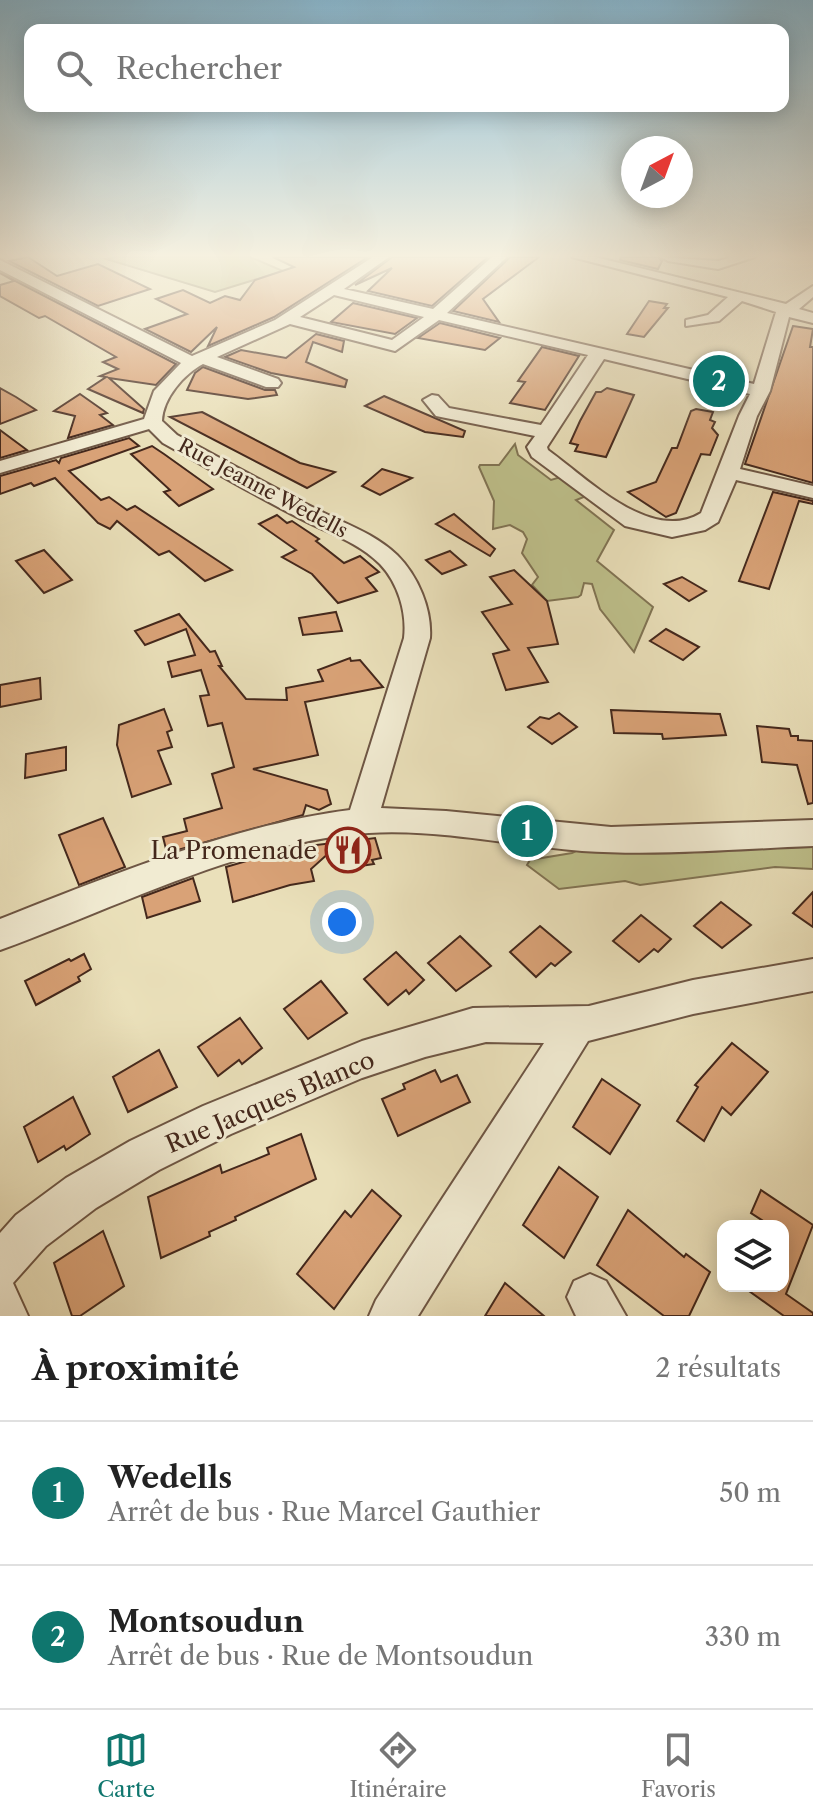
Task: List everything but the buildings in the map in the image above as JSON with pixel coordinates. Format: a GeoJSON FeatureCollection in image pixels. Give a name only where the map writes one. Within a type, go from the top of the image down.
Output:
{"type":"FeatureCollection","features":[{"type":"Feature","properties":{"kind":"street"},"geometry":{"type":"LineString","coordinates":[[112,318],[197,360],[272,383]]}},
{"type":"Feature","properties":{"kind":"street"},"geometry":{"type":"LineString","coordinates":[[0,467],[153,422],[163,391],[197,360],[288,319],[395,346],[430,318]]}},
{"type":"Feature","properties":{"kind":"street"},"geometry":{"type":"LineString","coordinates":[[455,318],[761,391]]}},
{"type":"Feature","properties":{"kind":"street"},"geometry":{"type":"LineString","coordinates":[[692,323],[711,318]]}},
{"type":"Feature","properties":{"kind":"street"},"geometry":{"type":"LineString","coordinates":[[602,353],[595,357],[546,432],[537,447],[539,453],[633,521],[672,530],[697,525],[710,517],[748,416],[761,391],[782,318]]}},
{"type":"Feature","properties":{"kind":"street"},"geometry":{"type":"LineString","coordinates":[[432,400],[443,412],[546,432]]}},
{"type":"Feature","properties":{"kind":"street","name":"Rue Jeanne Wedells"},"geometry":{"type":"LineString","coordinates":[[153,422],[170,439],[312,516],[368,542],[391,562],[402,577],[419,619],[417,638],[366,804],[365,821]]}},
{"type":"Feature","properties":{"kind":"street"},"geometry":{"type":"LineString","coordinates":[[729,472],[813,492]]}},
{"type":"Feature","properties":{"kind":"street"},"geometry":{"type":"LineString","coordinates":[[0,935],[173,867],[313,827],[365,821],[455,823],[582,838],[648,840],[813,833]]}},
{"type":"Feature","properties":{"kind":"street","name":"Rue Jacques Blanco"},"geometry":{"type":"LineString","coordinates":[[0,1266],[9,1251],[40,1221],[129,1163],[236,1112],[347,1066],[475,1025],[577,1025],[681,1000],[813,975]]}},
{"type":"Feature","properties":{"kind":"street"},"geometry":{"type":"LineString","coordinates":[[392,1316],[577,1025]]}},
{"type":"Feature","properties":{"kind":"street"},"geometry":{"type":"LineString","coordinates":[[0,1300],[5,1316]]}},
{"type":"Feature","properties":{"kind":"green space"},"geometry":{"type":"Polygon","coordinates":[[[515,444],[518,455],[551,480],[564,476],[589,495],[576,500],[614,530],[597,561],[653,607],[634,652],[600,609],[592,584],[584,583],[578,597],[547,601],[532,585],[538,577],[522,553],[527,539],[523,532],[510,525],[493,529],[494,501],[479,467],[499,465],[515,444]]]}},
{"type":"Feature","properties":{"kind":"green space"},"geometry":{"type":"Polygon","coordinates":[[[813,841],[813,869],[775,867],[640,885],[625,881],[559,889],[527,865],[530,860],[572,853],[582,848],[813,841]]]}},
{"type":"Feature","properties":{"kind":"place","name":"Montsoudun"},"geometry":{"type":"Point","coordinates":[719,381]}},
{"type":"Feature","properties":{"kind":"place","name":"Wedells"},"geometry":{"type":"Point","coordinates":[527,831]}},
{"type":"Feature","properties":{"kind":"place","name":"La Promenade"},"geometry":{"type":"Point","coordinates":[348,850]}}]}
